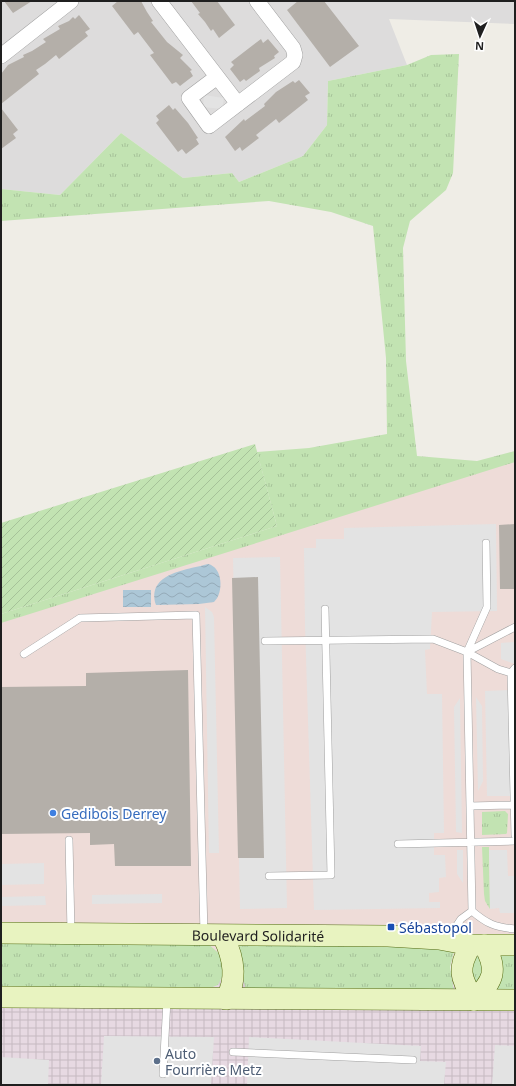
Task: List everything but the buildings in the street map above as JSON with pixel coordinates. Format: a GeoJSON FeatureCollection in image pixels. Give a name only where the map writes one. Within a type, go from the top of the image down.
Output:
{"type":"FeatureCollection","features":[{"type":"Feature","properties":{"kind":"main road","name":"Boulevard Solidarité"},"geometry":{"type":"LineString","coordinates":[[1,933],[214,936],[388,936],[478,945],[515,945]]}},
{"type":"Feature","properties":{"kind":"main road"},"geometry":{"type":"LineString","coordinates":[[214,936],[230,951],[233,971],[231,991],[226,999]]}},
{"type":"Feature","properties":{"kind":"main road"},"geometry":{"type":"LineString","coordinates":[[478,945],[491,957],[493,966],[492,975],[486,989],[474,1000],[466,988],[462,978],[462,966],[464,958],[478,945]]}},
{"type":"Feature","properties":{"kind":"main road"},"geometry":{"type":"LineString","coordinates":[[1,997],[515,1000]]}},
{"type":"Feature","properties":{"kind":"street"},"geometry":{"type":"LineString","coordinates":[[1,56],[71,1]]}},
{"type":"Feature","properties":{"kind":"street"},"geometry":{"type":"LineString","coordinates":[[159,1],[238,104]]}},
{"type":"Feature","properties":{"kind":"street"},"geometry":{"type":"LineString","coordinates":[[217,77],[189,98],[209,126],[293,62],[295,55],[293,48],[257,1]]}},
{"type":"Feature","properties":{"kind":"lane"},"geometry":{"type":"LineString","coordinates":[[486,543],[488,607],[466,652],[472,911],[485,922],[505,928],[515,929]]}},
{"type":"Feature","properties":{"kind":"lane"},"geometry":{"type":"LineString","coordinates":[[269,876],[331,875],[325,609]]}},
{"type":"Feature","properties":{"kind":"lane"},"geometry":{"type":"LineString","coordinates":[[24,654],[80,618],[196,615],[214,936]]}},
{"type":"Feature","properties":{"kind":"lane"},"geometry":{"type":"LineString","coordinates":[[466,652],[515,627]]}},
{"type":"Feature","properties":{"kind":"lane"},"geometry":{"type":"LineString","coordinates":[[265,641],[433,639],[466,652],[498,669],[513,670],[515,835]]}},
{"type":"Feature","properties":{"kind":"lane"},"geometry":{"type":"LineString","coordinates":[[470,806],[514,805]]}},
{"type":"Feature","properties":{"kind":"lane"},"geometry":{"type":"LineString","coordinates":[[68,840],[71,934]]}},
{"type":"Feature","properties":{"kind":"lane"},"geometry":{"type":"LineString","coordinates":[[398,844],[515,841]]}},
{"type":"Feature","properties":{"kind":"lane"},"geometry":{"type":"LineString","coordinates":[[439,940],[455,928],[461,919],[472,911]]}},
{"type":"Feature","properties":{"kind":"lane"},"geometry":{"type":"LineString","coordinates":[[163,1074],[167,998]]}},
{"type":"Feature","properties":{"kind":"lane"},"geometry":{"type":"LineString","coordinates":[[234,1052],[414,1060]]}},
{"type":"Feature","properties":{"kind":"shaded area"},"geometry":{"type":"Polygon","coordinates":[[[1,1],[515,1],[515,24],[389,19],[407,65],[328,81],[327,125],[303,156],[239,182],[232,173],[183,178],[121,133],[60,195],[1,189],[1,1]]]}},
{"type":"Feature","properties":{"kind":"shaded area"},"geometry":{"type":"Polygon","coordinates":[[[204,95],[224,98],[222,109],[203,107],[204,95]]]}},
{"type":"Feature","properties":{"kind":"shaded area"},"geometry":{"type":"Polygon","coordinates":[[[515,451],[515,963],[1,976],[1,621],[278,531],[515,451]]]}},
{"type":"Feature","properties":{"kind":"shaded area"},"geometry":{"type":"Polygon","coordinates":[[[496,524],[497,611],[432,612],[430,649],[425,650],[427,694],[442,694],[444,833],[434,833],[434,855],[445,855],[446,877],[439,878],[439,892],[429,893],[429,902],[440,902],[440,908],[314,910],[304,548],[316,548],[316,539],[344,539],[344,528],[496,524]]]}},
{"type":"Feature","properties":{"kind":"shaded area"},"geometry":{"type":"Polygon","coordinates":[[[280,557],[287,908],[240,909],[233,558],[280,557]]]}},
{"type":"Feature","properties":{"kind":"shaded area"},"geometry":{"type":"Polygon","coordinates":[[[205,607],[212,612],[214,617],[219,853],[209,853],[205,607]]]}},
{"type":"Feature","properties":{"kind":"shaded area"},"geometry":{"type":"Polygon","coordinates":[[[515,642],[515,664],[501,659],[501,643],[515,642]]]}},
{"type":"Feature","properties":{"kind":"shaded area"},"geometry":{"type":"Polygon","coordinates":[[[511,690],[514,796],[487,796],[485,691],[511,690]]]}},
{"type":"Feature","properties":{"kind":"shaded area"},"geometry":{"type":"Polygon","coordinates":[[[476,697],[482,706],[483,781],[478,791],[476,697]]]}},
{"type":"Feature","properties":{"kind":"shaded area"},"geometry":{"type":"Polygon","coordinates":[[[460,698],[462,833],[456,832],[454,707],[460,698]]]}},
{"type":"Feature","properties":{"kind":"shaded area"},"geometry":{"type":"Polygon","coordinates":[[[457,850],[463,850],[463,883],[457,874],[457,850]]]}},
{"type":"Feature","properties":{"kind":"shaded area"},"geometry":{"type":"Polygon","coordinates":[[[489,850],[507,850],[508,876],[515,876],[515,913],[500,913],[499,908],[490,909],[489,850]]]}},
{"type":"Feature","properties":{"kind":"shaded area"},"geometry":{"type":"Polygon","coordinates":[[[44,863],[44,884],[1,885],[1,864],[44,863]]]}},
{"type":"Feature","properties":{"kind":"shaded area"},"geometry":{"type":"Polygon","coordinates":[[[162,894],[162,903],[92,904],[92,895],[162,894]]]}},
{"type":"Feature","properties":{"kind":"shaded area"},"geometry":{"type":"Polygon","coordinates":[[[45,896],[46,905],[1,906],[1,897],[45,896]]]}},
{"type":"Feature","properties":{"kind":"shaded area"},"geometry":{"type":"Polygon","coordinates":[[[515,968],[515,1085],[1,1085],[1,990],[515,968]]]}},
{"type":"Feature","properties":{"kind":"shaded area","name":"Auto Fourrière Metz"},"geometry":{"type":"Polygon","coordinates":[[[104,1036],[214,1037],[211,1085],[101,1085],[104,1036]]]}},
{"type":"Feature","properties":{"kind":"shaded area"},"geometry":{"type":"Polygon","coordinates":[[[249,1037],[421,1046],[420,1061],[446,1062],[444,1085],[247,1085],[249,1037]]]}},
{"type":"Feature","properties":{"kind":"shaded area"},"geometry":{"type":"Polygon","coordinates":[[[495,1045],[515,1046],[515,1082],[513,1085],[492,1085],[495,1045]]]}},
{"type":"Feature","properties":{"kind":"shaded area"},"geometry":{"type":"Polygon","coordinates":[[[1,1057],[49,1060],[48,1085],[1,1085],[1,1057]]]}},
{"type":"Feature","properties":{"kind":"green space"},"geometry":{"type":"Polygon","coordinates":[[[459,54],[453,173],[446,190],[410,221],[403,248],[406,361],[417,456],[477,461],[515,451],[515,462],[1,623],[1,614],[277,526],[257,452],[309,448],[387,434],[386,358],[373,226],[331,212],[269,201],[1,221],[1,189],[60,195],[121,133],[183,178],[232,173],[239,182],[303,156],[327,125],[328,81],[407,65],[431,55],[459,54]]]}},
{"type":"Feature","properties":{"kind":"green space"},"geometry":{"type":"Polygon","coordinates":[[[255,444],[277,526],[1,614],[1,523],[255,444]]]}},
{"type":"Feature","properties":{"kind":"green space"},"geometry":{"type":"Polygon","coordinates":[[[505,811],[508,814],[507,833],[482,835],[482,812],[505,811]]]}},
{"type":"Feature","properties":{"kind":"green space"},"geometry":{"type":"Polygon","coordinates":[[[482,847],[489,847],[490,909],[485,901],[484,894],[482,847]]]}},
{"type":"Feature","properties":{"kind":"green space"},"geometry":{"type":"Polygon","coordinates":[[[1,940],[206,942],[223,957],[222,977],[218,985],[202,991],[1,990],[1,940]]]}},
{"type":"Feature","properties":{"kind":"green space"},"geometry":{"type":"Polygon","coordinates":[[[241,942],[455,948],[450,967],[454,992],[246,990],[237,954],[241,942]]]}},
{"type":"Feature","properties":{"kind":"green space"},"geometry":{"type":"Polygon","coordinates":[[[515,950],[515,993],[492,992],[499,951],[515,950]]]}},
{"type":"Feature","properties":{"kind":"green space"},"geometry":{"type":"Polygon","coordinates":[[[480,954],[488,966],[477,986],[471,970],[473,962],[480,954]]]}},
{"type":"Feature","properties":{"kind":"water"},"geometry":{"type":"Polygon","coordinates":[[[208,564],[217,570],[220,581],[219,593],[214,602],[199,604],[156,605],[155,594],[157,586],[163,580],[180,571],[208,564]]]}},
{"type":"Feature","properties":{"kind":"water"},"geometry":{"type":"Polygon","coordinates":[[[123,590],[151,590],[151,607],[123,607],[123,590]]]}},
{"type":"Feature","properties":{"kind":"place","name":"Gedibois Derrey"},"geometry":{"type":"Point","coordinates":[53,813]}},
{"type":"Feature","properties":{"kind":"place","name":"Sébastopol"},"geometry":{"type":"Point","coordinates":[391,927]}},
{"type":"Feature","properties":{"kind":"place","name":"Auto Fourrière Metz"},"geometry":{"type":"Point","coordinates":[157,1061]}}]}
